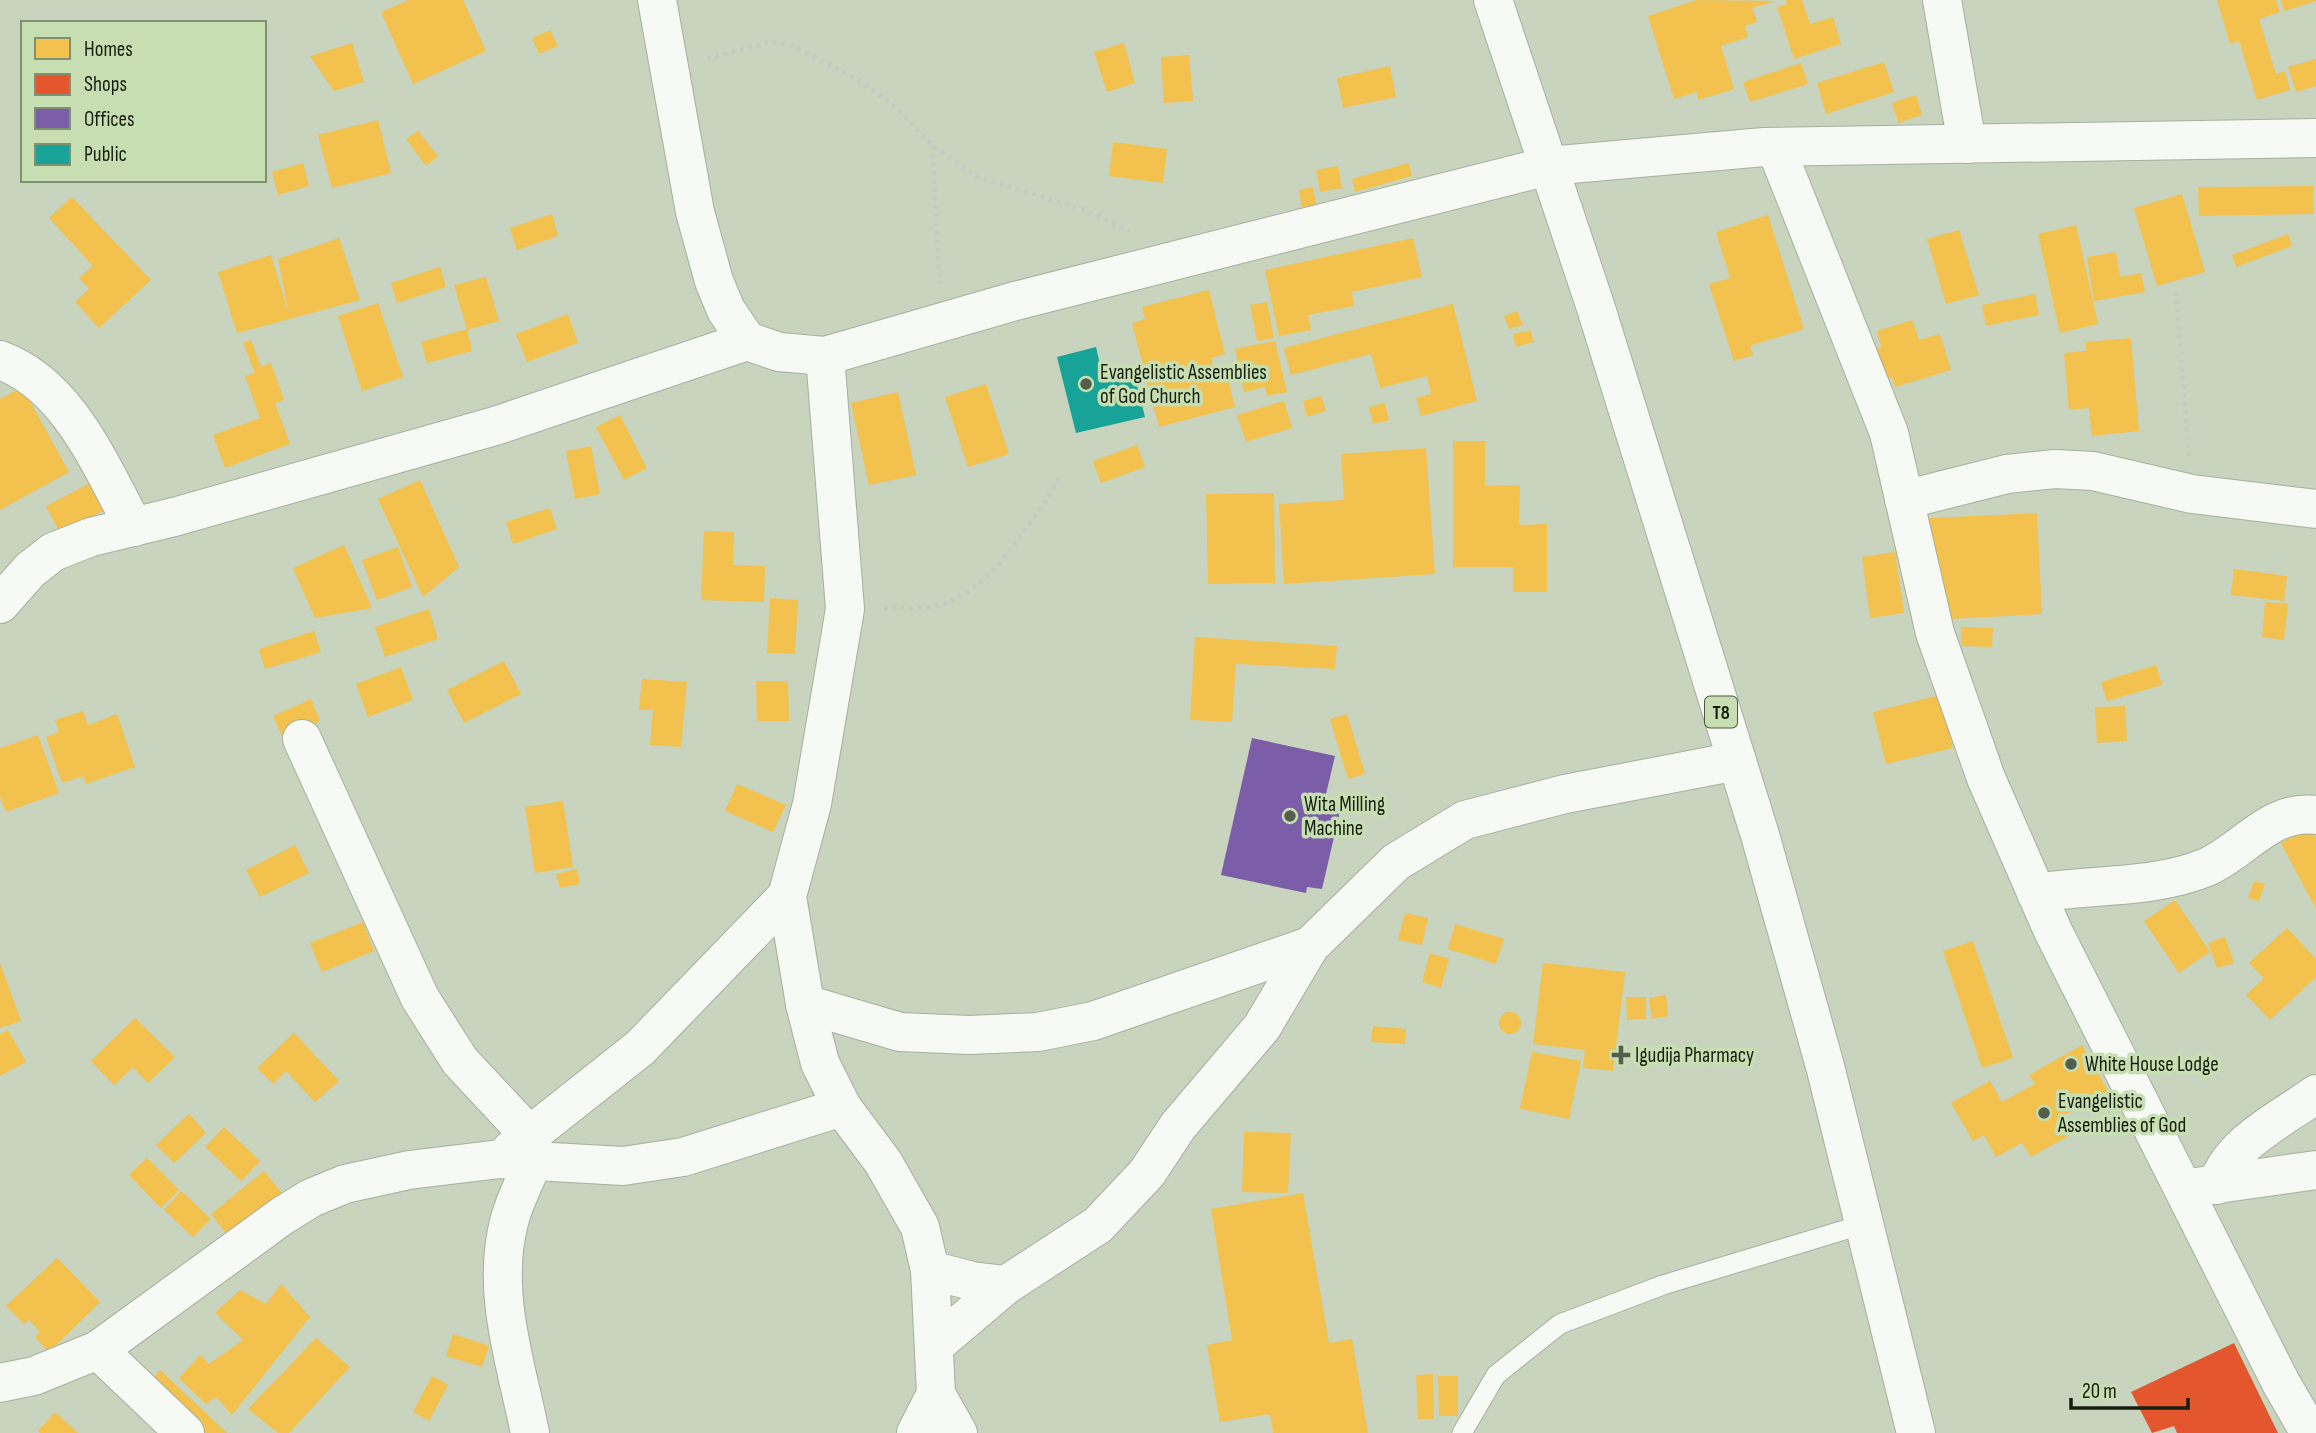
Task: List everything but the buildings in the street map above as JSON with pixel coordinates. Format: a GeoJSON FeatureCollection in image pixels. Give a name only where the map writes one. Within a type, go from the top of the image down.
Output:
{"type":"FeatureCollection","features":[{"type":"Feature","properties":{"kind":"street"},"geometry":{"type":"LineString","coordinates":[[657,0],[695,212],[726,310],[747,341],[779,352],[825,356],[1175,260],[1548,166],[1776,148],[2316,138]]}},
{"type":"Feature","properties":{"kind":"street","name":"T8"},"geometry":{"type":"LineString","coordinates":[[1493,0],[1595,305],[1737,761],[1821,1053],[1916,1433]]}},
{"type":"Feature","properties":{"kind":"street"},"geometry":{"type":"LineString","coordinates":[[1942,0],[1967,144]]}},
{"type":"Feature","properties":{"kind":"street"},"geometry":{"type":"LineString","coordinates":[[1776,148],[1889,433],[1935,633],[1986,778],[2036,893],[2200,1187],[2281,1383],[2310,1433]]}},
{"type":"Feature","properties":{"kind":"street"},"geometry":{"type":"LineString","coordinates":[[0,604],[30,570],[53,552],[91,537],[495,426],[747,341]]}},
{"type":"Feature","properties":{"kind":"street"},"geometry":{"type":"LineString","coordinates":[[825,356],[845,609],[812,804],[786,896],[805,1004],[820,1063],[842,1107],[883,1162],[920,1227],[930,1270],[936,1394],[958,1433]]}},
{"type":"Feature","properties":{"kind":"street"},"geometry":{"type":"LineString","coordinates":[[0,360],[32,377],[55,397],[85,438],[134,527]]}},
{"type":"Feature","properties":{"kind":"street"},"geometry":{"type":"LineString","coordinates":[[1904,500],[2007,474],[2055,469],[2093,471],[2192,494],[2316,509]]}},
{"type":"Feature","properties":{"kind":"street"},"geometry":{"type":"LineString","coordinates":[[302,738],[420,998],[521,1152]]}},
{"type":"Feature","properties":{"kind":"street"},"geometry":{"type":"LineString","coordinates":[[934,1346],[1006,1285],[1098,1225],[1147,1173],[1178,1126],[1262,1027],[1310,946],[1396,862],[1465,820],[1565,794],[1737,761]]}},
{"type":"Feature","properties":{"kind":"street"},"geometry":{"type":"LineString","coordinates":[[2036,893],[2086,885],[2147,882],[2184,875],[2209,866],[2279,819],[2303,813],[2316,814]]}},
{"type":"Feature","properties":{"kind":"street"},"geometry":{"type":"LineString","coordinates":[[530,1433],[502,1299],[502,1259],[521,1152],[640,1048],[786,896]]}},
{"type":"Feature","properties":{"kind":"street"},"geometry":{"type":"LineString","coordinates":[[805,1004],[900,1032],[969,1035],[1038,1032],[1093,1021],[1310,946]]}},
{"type":"Feature","properties":{"kind":"street"},"geometry":{"type":"LineString","coordinates":[[2200,1187],[2221,1172],[2253,1138],[2316,1094]]}},
{"type":"Feature","properties":{"kind":"street"},"geometry":{"type":"LineString","coordinates":[[0,1382],[34,1376],[98,1350],[311,1198],[345,1184],[409,1170],[521,1152],[623,1166],[682,1157],[842,1107]]}},
{"type":"Feature","properties":{"kind":"street"},"geometry":{"type":"LineString","coordinates":[[2200,1187],[2316,1170]]}},
{"type":"Feature","properties":{"kind":"street"},"geometry":{"type":"LineString","coordinates":[[930,1270],[972,1281],[1006,1285]]}},
{"type":"Feature","properties":{"kind":"street"},"geometry":{"type":"LineString","coordinates":[[98,1350],[185,1433]]}},
{"type":"Feature","properties":{"kind":"street"},"geometry":{"type":"LineString","coordinates":[[916,1433],[936,1394]]}},
{"type":"Feature","properties":{"kind":"lane"},"geometry":{"type":"LineString","coordinates":[[1462,1433],[1496,1375],[1560,1324],[1663,1285],[1864,1224]]}},
{"type":"Feature","properties":{"kind":"path"},"geometry":{"type":"LineString","coordinates":[[669,69],[765,43],[789,44],[864,83],[898,109],[932,145],[977,177],[1082,209],[1118,224],[1175,260]]}},
{"type":"Feature","properties":{"kind":"path"},"geometry":{"type":"LineString","coordinates":[[932,145],[942,322]]}},
{"type":"Feature","properties":{"kind":"path"},"geometry":{"type":"LineString","coordinates":[[2176,292],[2192,494]]}},
{"type":"Feature","properties":{"kind":"path"},"geometry":{"type":"LineString","coordinates":[[845,609],[935,606],[970,590],[1015,546],[1061,478]]}},
{"type":"Feature","properties":{"kind":"place","name":"Evangelistic Assemblies of God Church"},"geometry":{"type":"Point","coordinates":[1086,384]}},
{"type":"Feature","properties":{"kind":"place","name":"Wita Milling Machine"},"geometry":{"type":"Point","coordinates":[1290,816]}},
{"type":"Feature","properties":{"kind":"place","name":"Igudija Pharmacy"},"geometry":{"type":"Point","coordinates":[1621,1055]}},
{"type":"Feature","properties":{"kind":"place","name":"White House Lodge"},"geometry":{"type":"Point","coordinates":[2071,1064]}},
{"type":"Feature","properties":{"kind":"place","name":"Evangelistic Assemblies of God"},"geometry":{"type":"Point","coordinates":[2044,1113]}}]}
